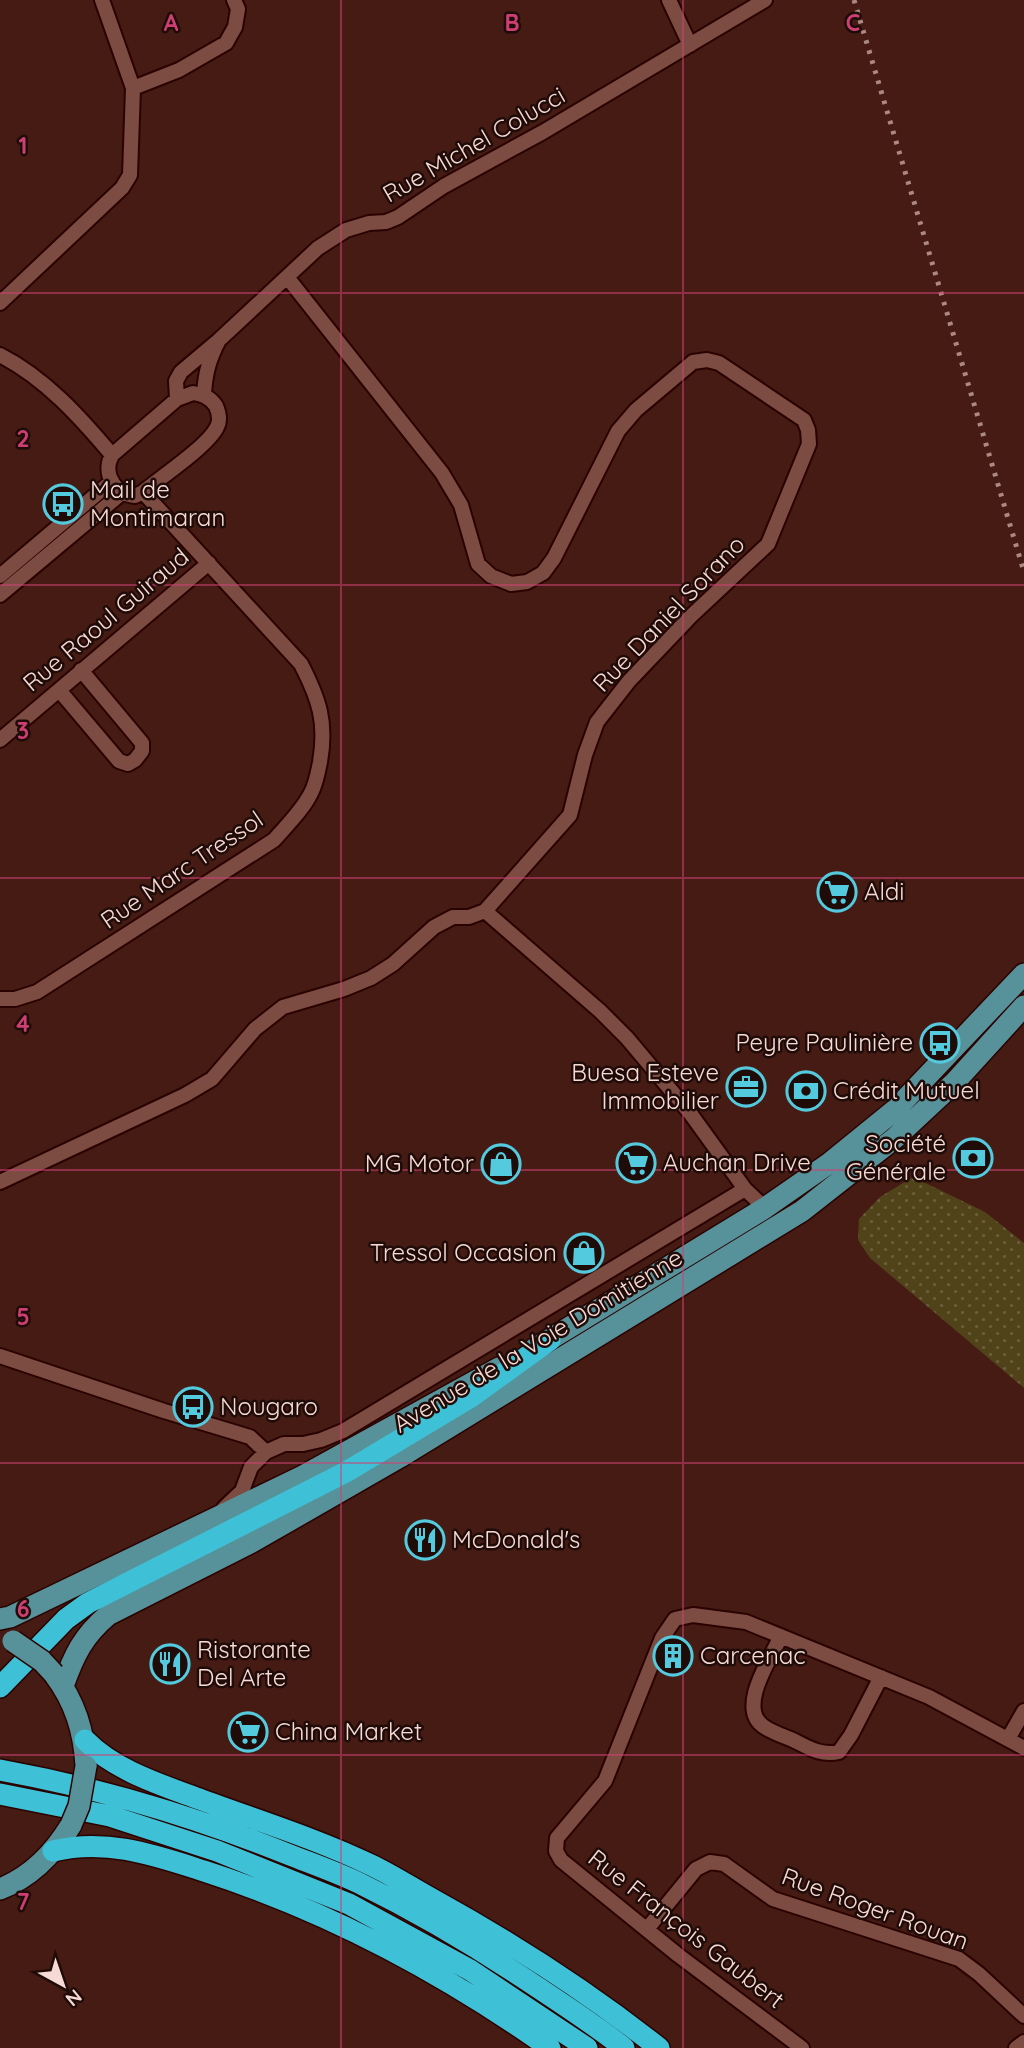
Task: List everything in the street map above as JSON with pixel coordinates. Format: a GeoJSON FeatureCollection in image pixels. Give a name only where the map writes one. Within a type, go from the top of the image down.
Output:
{"type":"FeatureCollection","features":[{"type":"Feature","properties":{"kind":"highway"},"geometry":{"type":"LineString","coordinates":[[0,1687],[66,1619],[88,1603],[346,1472],[471,1397],[550,1340]]}},
{"type":"Feature","properties":{"kind":"highway"},"geometry":{"type":"LineString","coordinates":[[85,1740],[113,1762],[156,1783],[314,1841],[371,1866],[468,1919],[548,1968],[609,2008],[659,2048]]}},
{"type":"Feature","properties":{"kind":"highway"},"geometry":{"type":"LineString","coordinates":[[0,1770],[105,1793],[225,1829],[356,1882],[482,1951],[597,2026],[624,2048]]}},
{"type":"Feature","properties":{"kind":"highway"},"geometry":{"type":"LineString","coordinates":[[0,1794],[110,1816],[216,1851],[349,1904],[470,1970],[587,2048]]}},
{"type":"Feature","properties":{"kind":"highway"},"geometry":{"type":"LineString","coordinates":[[53,1851],[74,1846],[110,1845],[149,1853],[234,1880],[328,1918],[458,1986],[550,2048]]}},
{"type":"Feature","properties":{"kind":"main road","name":"Avenue de la Voie Domitienne"},"geometry":{"type":"LineString","coordinates":[[0,1619],[10,1617],[303,1476],[550,1340],[765,1208],[831,1162],[895,1110],[1024,974]]}},
{"type":"Feature","properties":{"kind":"main road","name":"Avenue de la Voie Domitienne"},"geometry":{"type":"LineString","coordinates":[[59,1680],[70,1666],[88,1632],[108,1615],[252,1542],[400,1457],[802,1211],[895,1138],[954,1083],[1024,1006]]}},
{"type":"Feature","properties":{"kind":"main road"},"geometry":{"type":"LineString","coordinates":[[0,1889],[24,1877],[53,1851],[71,1825],[79,1806],[86,1766],[85,1740],[77,1712],[59,1680],[35,1656],[6,1638]]}},
{"type":"Feature","properties":{"kind":"street"},"geometry":{"type":"LineString","coordinates":[[0,303],[122,188],[130,175],[133,88],[103,0]]}},
{"type":"Feature","properties":{"kind":"street"},"geometry":{"type":"LineString","coordinates":[[133,88],[178,69],[226,43],[235,27],[238,9],[234,0]]}},
{"type":"Feature","properties":{"kind":"street"},"geometry":{"type":"LineString","coordinates":[[668,0],[690,44]]}},
{"type":"Feature","properties":{"kind":"street","name":"Rue Michel Colucci"},"geometry":{"type":"LineString","coordinates":[[177,399],[176,381],[181,372],[318,248],[346,230],[398,217],[444,186],[543,132],[765,0]]}},
{"type":"Feature","properties":{"kind":"street","name":"Rue Daniel Sorano"},"geometry":{"type":"LineString","coordinates":[[287,277],[442,473],[461,505],[478,564],[491,576],[511,584],[527,583],[543,573],[554,558],[618,431],[636,410],[693,362],[707,360],[719,363],[804,420],[808,430],[809,444],[768,544],[691,616],[629,681],[597,722],[584,755],[570,815],[485,911]]}},
{"type":"Feature","properties":{"kind":"street","name":"Rue Michel Colucci"},"geometry":{"type":"LineString","coordinates":[[204,395],[204,377],[208,361],[219,340]]}},
{"type":"Feature","properties":{"kind":"street"},"geometry":{"type":"LineString","coordinates":[[0,355],[17,363],[48,387],[112,455]]}},
{"type":"Feature","properties":{"kind":"street"},"geometry":{"type":"LineString","coordinates":[[193,393],[204,395],[220,415],[218,426],[209,438],[143,492],[135,496],[123,492],[107,472],[112,455],[177,399],[193,393]]}},
{"type":"Feature","properties":{"kind":"street"},"geometry":{"type":"LineString","coordinates":[[0,576],[112,481]]}},
{"type":"Feature","properties":{"kind":"street"},"geometry":{"type":"LineString","coordinates":[[0,595],[123,492]]}},
{"type":"Feature","properties":{"kind":"street","name":"Rue Marc Tressol"},"geometry":{"type":"LineString","coordinates":[[0,999],[15,999],[37,992],[274,840],[295,818],[312,792],[323,745],[323,716],[314,688],[301,664],[143,492]]}},
{"type":"Feature","properties":{"kind":"street","name":"Rue Raoul Guiraud"},"geometry":{"type":"LineString","coordinates":[[0,740],[209,563]]}},
{"type":"Feature","properties":{"kind":"street"},"geometry":{"type":"LineString","coordinates":[[59,690],[119,761],[128,764],[135,760],[142,751],[142,743],[81,670]]}},
{"type":"Feature","properties":{"kind":"street"},"geometry":{"type":"LineString","coordinates":[[0,1182],[185,1095],[212,1079],[255,1029],[283,1007],[371,978],[393,964],[434,927],[453,917],[469,917],[485,911],[600,1011],[627,1038],[690,1113],[745,1189],[765,1208]]}},
{"type":"Feature","properties":{"kind":"street","name":"Avenue de la Voie Domitienne"},"geometry":{"type":"LineString","coordinates":[[215,1517],[242,1491],[251,1467],[266,1452],[284,1444],[312,1442],[343,1431],[745,1189]]}},
{"type":"Feature","properties":{"kind":"street"},"geometry":{"type":"LineString","coordinates":[[0,1356],[250,1437],[266,1452]]}},
{"type":"Feature","properties":{"kind":"street","name":"Rue François Gaubert"},"geometry":{"type":"LineString","coordinates":[[781,1636],[746,1622],[693,1615],[675,1619],[662,1638],[605,1781],[556,1838],[556,1851],[561,1860],[678,1955],[802,2048]]}},
{"type":"Feature","properties":{"kind":"street"},"geometry":{"type":"LineString","coordinates":[[881,1677],[851,1735],[839,1752],[827,1755],[817,1752],[762,1726],[754,1714],[753,1695],[781,1636],[881,1677],[929,1698],[1024,1748]]}},
{"type":"Feature","properties":{"kind":"street"},"geometry":{"type":"LineString","coordinates":[[1008,1739],[1024,1711]]}},
{"type":"Feature","properties":{"kind":"street","name":"Rue Roger Rouan"},"geometry":{"type":"LineString","coordinates":[[647,1928],[696,1869],[710,1862],[724,1864],[773,1899],[959,1959],[1024,2016]]}},
{"type":"Feature","properties":{"kind":"street"},"geometry":{"type":"LineString","coordinates":[[1016,2048],[1024,2042]]}},
{"type":"Feature","properties":{"kind":"shaded area"},"geometry":{"type":"Polygon","coordinates":[[[913,1177],[985,1212],[1024,1243],[1024,1388],[870,1258],[858,1240],[859,1219],[880,1197],[913,1177]]]}},
{"type":"Feature","properties":{"kind":"railway"},"geometry":{"type":"LineString","coordinates":[[854,0],[1024,572]]}},
{"type":"Feature","properties":{"kind":"place","name":"Mail de Montimaran"},"geometry":{"type":"Point","coordinates":[63,504]}},
{"type":"Feature","properties":{"kind":"place","name":"Aldi"},"geometry":{"type":"Point","coordinates":[837,892]}},
{"type":"Feature","properties":{"kind":"place","name":"Peyre Paulinière"},"geometry":{"type":"Point","coordinates":[940,1043]}},
{"type":"Feature","properties":{"kind":"place","name":"Buesa Esteve Immobilier"},"geometry":{"type":"Point","coordinates":[746,1087]}},
{"type":"Feature","properties":{"kind":"place","name":"Crédit Mutuel"},"geometry":{"type":"Point","coordinates":[806,1091]}},
{"type":"Feature","properties":{"kind":"place","name":"Société Générale"},"geometry":{"type":"Point","coordinates":[973,1158]}},
{"type":"Feature","properties":{"kind":"place","name":"Auchan Drive"},"geometry":{"type":"Point","coordinates":[636,1163]}},
{"type":"Feature","properties":{"kind":"place","name":"MG Motor"},"geometry":{"type":"Point","coordinates":[501,1164]}},
{"type":"Feature","properties":{"kind":"place","name":"Tressol Occasion"},"geometry":{"type":"Point","coordinates":[584,1253]}},
{"type":"Feature","properties":{"kind":"place","name":"Nougaro"},"geometry":{"type":"Point","coordinates":[193,1407]}},
{"type":"Feature","properties":{"kind":"place","name":"McDonald's"},"geometry":{"type":"Point","coordinates":[425,1540]}},
{"type":"Feature","properties":{"kind":"place","name":"Carcenac"},"geometry":{"type":"Point","coordinates":[673,1656]}},
{"type":"Feature","properties":{"kind":"place","name":"Ristorante Del Arte"},"geometry":{"type":"Point","coordinates":[170,1664]}},
{"type":"Feature","properties":{"kind":"place","name":"China Market"},"geometry":{"type":"Point","coordinates":[248,1732]}}]}
